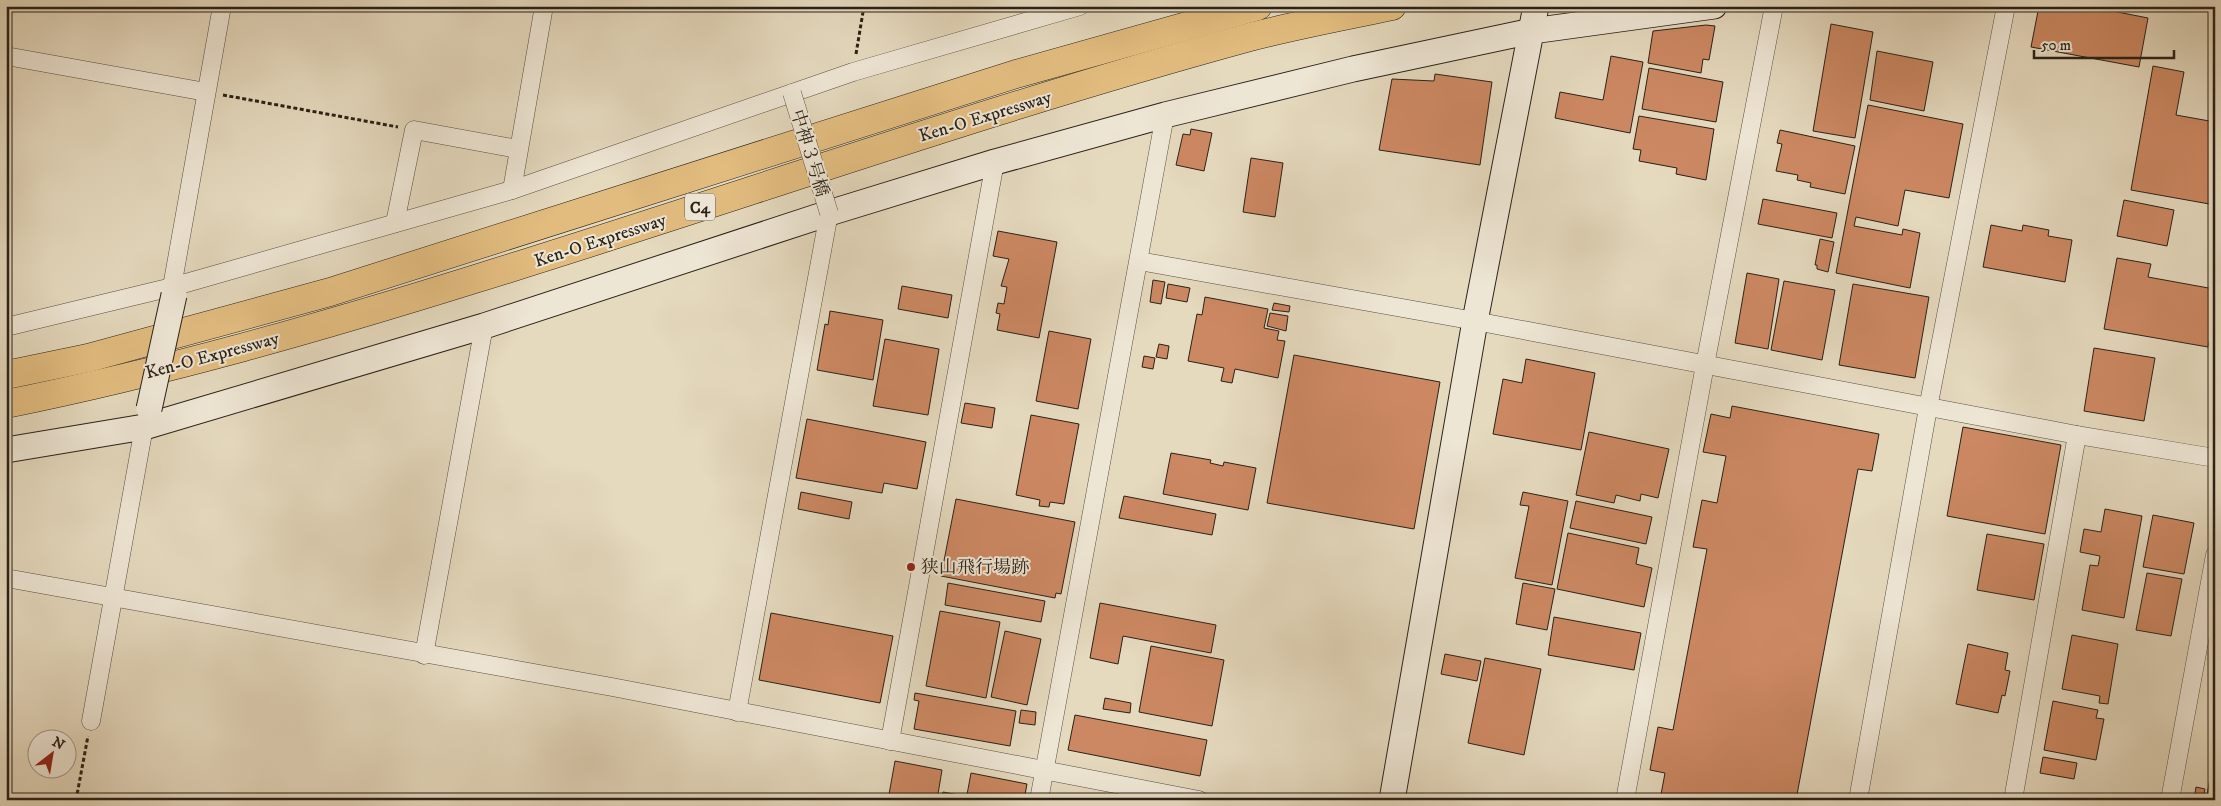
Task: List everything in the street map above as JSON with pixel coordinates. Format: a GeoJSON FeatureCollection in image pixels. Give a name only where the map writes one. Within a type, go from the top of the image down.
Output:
{"type":"FeatureCollection","features":[{"type":"Feature","properties":{"kind":"highway","name":"Ken-O Expressway"},"geometry":{"type":"LineString","coordinates":[[6,375],[88,358],[330,292],[1016,74],[1258,6]]}},
{"type":"Feature","properties":{"kind":"highway","name":"Ken-O Expressway"},"geometry":{"type":"LineString","coordinates":[[6,404],[96,386],[340,321],[1021,104],[1254,36],[1392,6]]}},
{"type":"Feature","properties":{"kind":"street"},"geometry":{"type":"LineString","coordinates":[[91,721],[147,418],[173,291],[222,6]]}},
{"type":"Feature","properties":{"kind":"street"},"geometry":{"type":"LineString","coordinates":[[512,190],[544,6]]}},
{"type":"Feature","properties":{"kind":"street"},"geometry":{"type":"LineString","coordinates":[[6,327],[173,291],[395,223],[512,190],[853,72],[1080,6]]}},
{"type":"Feature","properties":{"kind":"street"},"geometry":{"type":"LineString","coordinates":[[6,450],[147,418],[484,326],[829,213],[995,162],[1165,115],[1353,69],[1534,17],[1714,6]]}},
{"type":"Feature","properties":{"kind":"street"},"geometry":{"type":"LineString","coordinates":[[1625,800],[1705,365],[1774,6]]}},
{"type":"Feature","properties":{"kind":"street"},"geometry":{"type":"LineString","coordinates":[[1858,800],[1928,408],[2006,6]]}},
{"type":"Feature","properties":{"kind":"street"},"geometry":{"type":"LineString","coordinates":[[1392,800],[1475,321],[1534,17]]}},
{"type":"Feature","properties":{"kind":"street"},"geometry":{"type":"LineString","coordinates":[[6,56],[206,92]]}},
{"type":"Feature","properties":{"kind":"street","name":"中神３号橋"},"geometry":{"type":"LineString","coordinates":[[792,93],[829,213]]}},
{"type":"Feature","properties":{"kind":"street"},"geometry":{"type":"LineString","coordinates":[[1039,800],[1165,115]]}},
{"type":"Feature","properties":{"kind":"street"},"geometry":{"type":"LineString","coordinates":[[395,223],[414,130],[518,150]]}},
{"type":"Feature","properties":{"kind":"street"},"geometry":{"type":"LineString","coordinates":[[890,741],[995,162]]}},
{"type":"Feature","properties":{"kind":"street"},"geometry":{"type":"LineString","coordinates":[[737,712],[829,213]]}},
{"type":"Feature","properties":{"kind":"street"},"geometry":{"type":"LineString","coordinates":[[1139,260],[1475,321],[2077,436],[2215,458]]}},
{"type":"Feature","properties":{"kind":"street"},"geometry":{"type":"LineString","coordinates":[[424,654],[484,326]]}},
{"type":"Feature","properties":{"kind":"street"},"geometry":{"type":"LineString","coordinates":[[2013,800],[2077,436]]}},
{"type":"Feature","properties":{"kind":"street"},"geometry":{"type":"LineString","coordinates":[[2170,800],[2215,555]]}},
{"type":"Feature","properties":{"kind":"street"},"geometry":{"type":"LineString","coordinates":[[6,578],[737,712],[1199,800]]}},
{"type":"Feature","properties":{"kind":"path"},"geometry":{"type":"LineString","coordinates":[[853,72],[864,6]]}},
{"type":"Feature","properties":{"kind":"path"},"geometry":{"type":"LineString","coordinates":[[206,92],[414,130]]}},
{"type":"Feature","properties":{"kind":"path"},"geometry":{"type":"LineString","coordinates":[[76,800],[91,721]]}},
{"type":"Feature","properties":{"kind":"building"},"geometry":{"type":"Polygon","coordinates":[[[2039,6],[2087,6],[2148,18],[2139,67],[2031,47],[2039,6]]]}},
{"type":"Feature","properties":{"kind":"building"},"geometry":{"type":"Polygon","coordinates":[[[1831,24],[1873,32],[1855,138],[1813,131],[1831,24]]]}},
{"type":"Feature","properties":{"kind":"building"},"geometry":{"type":"Polygon","coordinates":[[[1706,25],[1715,26],[1709,60],[1703,59],[1701,73],[1648,63],[1653,31],[1706,25]]]}},
{"type":"Feature","properties":{"kind":"building"},"geometry":{"type":"Polygon","coordinates":[[[1877,51],[1933,62],[1924,111],[1870,100],[1877,51]]]}},
{"type":"Feature","properties":{"kind":"building"},"geometry":{"type":"Polygon","coordinates":[[[1611,56],[1643,62],[1630,133],[1555,118],[1560,92],[1603,100],[1611,56]]]}},
{"type":"Feature","properties":{"kind":"building"},"geometry":{"type":"Polygon","coordinates":[[[2153,66],[2184,72],[2176,115],[2215,122],[2215,205],[2131,190],[2153,66]]]}},
{"type":"Feature","properties":{"kind":"building"},"geometry":{"type":"Polygon","coordinates":[[[1649,68],[1723,82],[1716,122],[1642,109],[1649,68]]]}},
{"type":"Feature","properties":{"kind":"building"},"geometry":{"type":"Polygon","coordinates":[[[1435,74],[1492,82],[1480,165],[1379,150],[1392,79],[1434,81],[1435,74]]]}},
{"type":"Feature","properties":{"kind":"building"},"geometry":{"type":"Polygon","coordinates":[[[1868,105],[1963,124],[1949,198],[1905,190],[1898,226],[1856,217],[1854,226],[1902,235],[1903,229],[1920,233],[1910,288],[1836,273],[1868,105]]]}},
{"type":"Feature","properties":{"kind":"building"},"geometry":{"type":"Polygon","coordinates":[[[1639,116],[1714,129],[1706,180],[1676,174],[1677,168],[1639,161],[1641,150],[1633,149],[1639,116]]]}},
{"type":"Feature","properties":{"kind":"building"},"geometry":{"type":"Polygon","coordinates":[[[1191,129],[1212,133],[1204,171],[1176,165],[1183,134],[1190,135],[1191,129]]]}},
{"type":"Feature","properties":{"kind":"building"},"geometry":{"type":"Polygon","coordinates":[[[1780,130],[1855,146],[1845,194],[1810,187],[1811,183],[1797,180],[1798,175],[1776,171],[1782,144],[1777,143],[1780,130]]]}},
{"type":"Feature","properties":{"kind":"building"},"geometry":{"type":"Polygon","coordinates":[[[1251,158],[1283,163],[1275,217],[1243,212],[1251,158]]]}},
{"type":"Feature","properties":{"kind":"building"},"geometry":{"type":"Polygon","coordinates":[[[1763,199],[1837,213],[1832,238],[1758,224],[1763,199]]]}},
{"type":"Feature","properties":{"kind":"building"},"geometry":{"type":"Polygon","coordinates":[[[2124,200],[2174,210],[2167,246],[2117,236],[2124,200]]]}},
{"type":"Feature","properties":{"kind":"building"},"geometry":{"type":"Polygon","coordinates":[[[1991,225],[2022,231],[2023,225],[2049,230],[2048,236],[2072,240],[2065,282],[1983,267],[1991,225]]]}},
{"type":"Feature","properties":{"kind":"building"},"geometry":{"type":"Polygon","coordinates":[[[998,231],[1057,242],[1039,338],[997,330],[1000,314],[996,313],[998,303],[1004,304],[1007,287],[1001,286],[1009,259],[993,256],[998,231]]]}},
{"type":"Feature","properties":{"kind":"building"},"geometry":{"type":"Polygon","coordinates":[[[1820,239],[1834,242],[1828,272],[1817,269],[1817,265],[1815,265],[1820,239]]]}},
{"type":"Feature","properties":{"kind":"building"},"geometry":{"type":"Polygon","coordinates":[[[2117,258],[2151,264],[2148,277],[2214,289],[2212,299],[2215,299],[2215,312],[2208,347],[2104,329],[2117,258]]]}},
{"type":"Feature","properties":{"kind":"building"},"geometry":{"type":"Polygon","coordinates":[[[1747,273],[1779,279],[1768,349],[1735,343],[1747,273]]]}},
{"type":"Feature","properties":{"kind":"building"},"geometry":{"type":"Polygon","coordinates":[[[1153,280],[1165,282],[1161,304],[1150,302],[1153,280]]]}},
{"type":"Feature","properties":{"kind":"building"},"geometry":{"type":"Polygon","coordinates":[[[1784,281],[1835,290],[1822,360],[1771,350],[1784,281]]]}},
{"type":"Feature","properties":{"kind":"building"},"geometry":{"type":"Polygon","coordinates":[[[1168,284],[1190,288],[1187,302],[1166,298],[1168,284]]]}},
{"type":"Feature","properties":{"kind":"building"},"geometry":{"type":"Polygon","coordinates":[[[1853,284],[1929,297],[1915,378],[1839,365],[1853,284]]]}},
{"type":"Feature","properties":{"kind":"building"},"geometry":{"type":"Polygon","coordinates":[[[902,286],[952,295],[948,318],[898,309],[902,286]]]}},
{"type":"Feature","properties":{"kind":"building"},"geometry":{"type":"Polygon","coordinates":[[[1205,297],[1268,309],[1264,328],[1279,331],[1277,340],[1285,341],[1278,378],[1235,369],[1232,383],[1221,381],[1224,368],[1188,361],[1197,314],[1202,315],[1205,297]]]}},
{"type":"Feature","properties":{"kind":"building"},"geometry":{"type":"Polygon","coordinates":[[[1274,303],[1290,306],[1289,312],[1272,310],[1274,303]]]}},
{"type":"Feature","properties":{"kind":"building"},"geometry":{"type":"Polygon","coordinates":[[[830,311],[883,320],[873,380],[817,370],[825,324],[828,325],[830,311]]]}},
{"type":"Feature","properties":{"kind":"building"},"geometry":{"type":"Polygon","coordinates":[[[1270,313],[1288,316],[1286,331],[1267,326],[1270,313]]]}},
{"type":"Feature","properties":{"kind":"building"},"geometry":{"type":"Polygon","coordinates":[[[1049,331],[1091,339],[1078,409],[1036,401],[1049,331]]]}},
{"type":"Feature","properties":{"kind":"building"},"geometry":{"type":"Polygon","coordinates":[[[885,339],[939,349],[928,415],[873,406],[885,339]]]}},
{"type":"Feature","properties":{"kind":"building"},"geometry":{"type":"Polygon","coordinates":[[[1159,344],[1169,346],[1167,359],[1156,357],[1159,344]]]}},
{"type":"Feature","properties":{"kind":"building"},"geometry":{"type":"Polygon","coordinates":[[[2094,348],[2155,358],[2144,421],[2084,411],[2094,348]]]}},
{"type":"Feature","properties":{"kind":"building"},"geometry":{"type":"Polygon","coordinates":[[[1294,355],[1440,382],[1414,529],[1267,503],[1294,355]]]}},
{"type":"Feature","properties":{"kind":"building"},"geometry":{"type":"Polygon","coordinates":[[[1144,356],[1155,358],[1153,369],[1142,367],[1144,356]]]}},
{"type":"Feature","properties":{"kind":"building"},"geometry":{"type":"Polygon","coordinates":[[[1526,359],[1595,373],[1581,450],[1493,434],[1503,379],[1522,383],[1526,359]]]}},
{"type":"Feature","properties":{"kind":"building"},"geometry":{"type":"Polygon","coordinates":[[[965,403],[995,408],[992,428],[961,423],[965,403]]]}},
{"type":"Feature","properties":{"kind":"building"},"geometry":{"type":"Polygon","coordinates":[[[1732,406],[1879,434],[1872,471],[1858,469],[1796,800],[1660,800],[1665,773],[1650,770],[1658,727],[1673,730],[1707,549],[1693,547],[1702,500],[1717,503],[1726,456],[1703,452],[1711,414],[1730,418],[1732,406]]]}},
{"type":"Feature","properties":{"kind":"building"},"geometry":{"type":"Polygon","coordinates":[[[1031,415],[1079,424],[1064,504],[1050,502],[1049,507],[1039,506],[1040,500],[1016,495],[1031,415]]]}},
{"type":"Feature","properties":{"kind":"building"},"geometry":{"type":"Polygon","coordinates":[[[807,419],[926,442],[917,489],[884,483],[882,493],[796,478],[807,419]]]}},
{"type":"Feature","properties":{"kind":"building"},"geometry":{"type":"Polygon","coordinates":[[[1963,427],[2061,445],[2045,534],[1947,516],[1963,427]]]}},
{"type":"Feature","properties":{"kind":"building"},"geometry":{"type":"Polygon","coordinates":[[[1589,432],[1669,449],[1658,498],[1641,494],[1640,501],[1616,495],[1614,503],[1576,495],[1589,432]]]}},
{"type":"Feature","properties":{"kind":"building"},"geometry":{"type":"Polygon","coordinates":[[[1171,453],[1211,460],[1210,463],[1223,466],[1224,462],[1256,468],[1248,510],[1163,494],[1171,453]]]}},
{"type":"Feature","properties":{"kind":"building"},"geometry":{"type":"Polygon","coordinates":[[[801,492],[852,502],[849,519],[798,509],[801,492]]]}},
{"type":"Feature","properties":{"kind":"building"},"geometry":{"type":"Polygon","coordinates":[[[1523,492],[1568,501],[1552,585],[1515,578],[1529,506],[1520,505],[1523,492]]]}},
{"type":"Feature","properties":{"kind":"building"},"geometry":{"type":"Polygon","coordinates":[[[1124,496],[1216,514],[1212,535],[1119,518],[1124,496]]]}},
{"type":"Feature","properties":{"kind":"building"},"geometry":{"type":"Polygon","coordinates":[[[956,499],[1075,522],[1061,594],[1056,593],[1055,598],[941,576],[956,499]]]}},
{"type":"Feature","properties":{"kind":"building"},"geometry":{"type":"Polygon","coordinates":[[[1576,501],[1652,517],[1646,544],[1570,528],[1576,501]]]}},
{"type":"Feature","properties":{"kind":"building"},"geometry":{"type":"Polygon","coordinates":[[[2105,509],[2142,516],[2124,618],[2082,610],[2090,565],[2098,566],[2100,556],[2080,552],[2084,529],[2101,532],[2105,509]]]}},
{"type":"Feature","properties":{"kind":"building"},"geometry":{"type":"Polygon","coordinates":[[[2153,515],[2194,523],[2184,574],[2143,567],[2153,515]]]}},
{"type":"Feature","properties":{"kind":"building"},"geometry":{"type":"Polygon","coordinates":[[[1568,533],[1639,548],[1636,564],[1652,568],[1644,607],[1557,589],[1568,533]]]}},
{"type":"Feature","properties":{"kind":"building"},"geometry":{"type":"Polygon","coordinates":[[[1987,534],[2044,544],[2034,600],[1977,590],[1987,534]]]}},
{"type":"Feature","properties":{"kind":"building"},"geometry":{"type":"Polygon","coordinates":[[[2147,573],[2182,579],[2171,636],[2136,630],[2147,573]]]}},
{"type":"Feature","properties":{"kind":"building"},"geometry":{"type":"Polygon","coordinates":[[[948,583],[1045,601],[1041,622],[945,605],[948,583]]]}},
{"type":"Feature","properties":{"kind":"building"},"geometry":{"type":"Polygon","coordinates":[[[1523,583],[1555,589],[1547,630],[1516,624],[1523,583]]]}},
{"type":"Feature","properties":{"kind":"building"},"geometry":{"type":"Polygon","coordinates":[[[1100,603],[1216,625],[1211,653],[1123,636],[1118,664],[1090,658],[1100,603]]]}},
{"type":"Feature","properties":{"kind":"building"},"geometry":{"type":"Polygon","coordinates":[[[940,611],[1000,622],[986,698],[926,686],[940,611]]]}},
{"type":"Feature","properties":{"kind":"building"},"geometry":{"type":"Polygon","coordinates":[[[771,613],[893,636],[880,703],[759,680],[771,613]]]}},
{"type":"Feature","properties":{"kind":"building"},"geometry":{"type":"Polygon","coordinates":[[[1554,617],[1641,633],[1634,670],[1548,655],[1554,617]]]}},
{"type":"Feature","properties":{"kind":"building"},"geometry":{"type":"Polygon","coordinates":[[[1005,631],[1041,639],[1027,705],[991,697],[1005,631]]]}},
{"type":"Feature","properties":{"kind":"building"},"geometry":{"type":"Polygon","coordinates":[[[2072,635],[2118,644],[2108,704],[2099,703],[2100,696],[2062,689],[2072,635]]]}},
{"type":"Feature","properties":{"kind":"building"},"geometry":{"type":"Polygon","coordinates":[[[1968,644],[2008,653],[2005,670],[2010,671],[2005,696],[2002,695],[1998,713],[1956,704],[1968,644]]]}},
{"type":"Feature","properties":{"kind":"building"},"geometry":{"type":"Polygon","coordinates":[[[1151,646],[1224,660],[1212,726],[1139,712],[1151,646]]]}},
{"type":"Feature","properties":{"kind":"building"},"geometry":{"type":"Polygon","coordinates":[[[1445,654],[1481,661],[1477,681],[1441,674],[1445,654]]]}},
{"type":"Feature","properties":{"kind":"building"},"geometry":{"type":"Polygon","coordinates":[[[1485,658],[1541,669],[1524,755],[1468,743],[1485,658]]]}},
{"type":"Feature","properties":{"kind":"building"},"geometry":{"type":"Polygon","coordinates":[[[915,693],[1016,711],[1010,746],[914,729],[919,701],[914,700],[915,693]]]}},
{"type":"Feature","properties":{"kind":"building"},"geometry":{"type":"Polygon","coordinates":[[[1105,698],[1131,703],[1130,713],[1103,709],[1105,698]]]}},
{"type":"Feature","properties":{"kind":"building"},"geometry":{"type":"Polygon","coordinates":[[[2053,701],[2098,710],[2096,718],[2104,719],[2096,760],[2044,750],[2053,701]]]}},
{"type":"Feature","properties":{"kind":"building"},"geometry":{"type":"Polygon","coordinates":[[[1021,710],[1036,712],[1035,725],[1019,723],[1021,710]]]}},
{"type":"Feature","properties":{"kind":"building"},"geometry":{"type":"Polygon","coordinates":[[[1075,715],[1207,740],[1200,776],[1068,750],[1075,715]]]}},
{"type":"Feature","properties":{"kind":"building"},"geometry":{"type":"Polygon","coordinates":[[[2043,757],[2077,763],[2074,779],[2040,773],[2043,757]]]}},
{"type":"Feature","properties":{"kind":"building"},"geometry":{"type":"Polygon","coordinates":[[[895,761],[942,770],[937,800],[888,800],[895,761]]]}},
{"type":"Feature","properties":{"kind":"building"},"geometry":{"type":"Polygon","coordinates":[[[971,773],[1027,784],[1024,800],[966,800],[971,773]]]}},
{"type":"Feature","properties":{"kind":"building"},"geometry":{"type":"Polygon","coordinates":[[[2210,778],[2215,779],[2215,800],[2206,800],[2210,778]]]}},
{"type":"Feature","properties":{"kind":"building"},"geometry":{"type":"Polygon","coordinates":[[[2196,787],[2205,789],[2203,800],[2194,800],[2196,787]]]}},
{"type":"Feature","properties":{"kind":"building"},"geometry":{"type":"Polygon","coordinates":[[[943,792],[959,795],[958,800],[941,800],[943,792]]]}},
{"type":"Feature","properties":{"kind":"building"},"geometry":{"type":"Polygon","coordinates":[[[1445,795],[1473,800],[1444,800],[1445,795]]]}},
{"type":"Feature","properties":{"kind":"place","name":"狭山飛行場跡"},"geometry":{"type":"Point","coordinates":[911,567]}}]}
